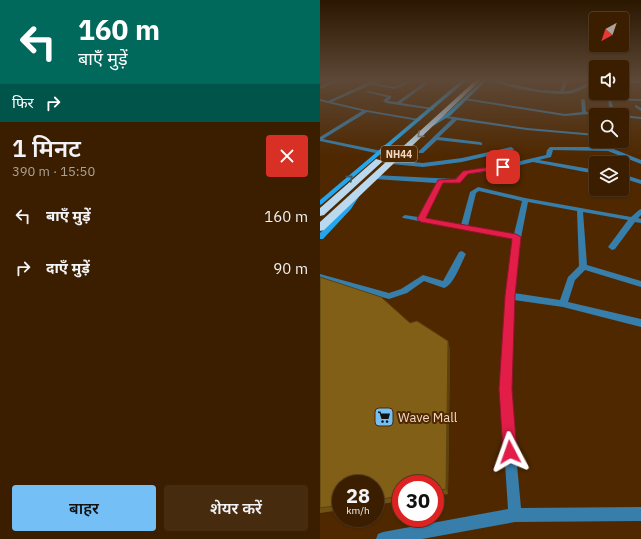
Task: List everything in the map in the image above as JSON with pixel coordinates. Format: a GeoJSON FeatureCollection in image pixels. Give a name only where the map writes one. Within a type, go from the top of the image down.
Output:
{"type":"FeatureCollection","features":[{"type":"Feature","properties":{"kind":"highway","name":"NH44"},"geometry":{"type":"LineString","coordinates":[[320,213],[442,105]]}},
{"type":"Feature","properties":{"kind":"highway","name":"NH44"},"geometry":{"type":"LineString","coordinates":[[320,228],[374,177],[455,105]]}},
{"type":"Feature","properties":{"kind":"street"},"geometry":{"type":"LineString","coordinates":[[341,105],[418,120]]}},
{"type":"Feature","properties":{"kind":"street"},"geometry":{"type":"LineString","coordinates":[[405,105],[432,109]]}},
{"type":"Feature","properties":{"kind":"street"},"geometry":{"type":"LineString","coordinates":[[320,204],[436,105]]}},
{"type":"Feature","properties":{"kind":"street"},"geometry":{"type":"LineString","coordinates":[[443,117],[457,105]]}},
{"type":"Feature","properties":{"kind":"street"},"geometry":{"type":"LineString","coordinates":[[503,105],[565,115],[589,114]]}},
{"type":"Feature","properties":{"kind":"street"},"geometry":{"type":"LineString","coordinates":[[583,105],[584,114]]}},
{"type":"Feature","properties":{"kind":"street"},"geometry":{"type":"LineString","coordinates":[[636,106],[641,110]]}},
{"type":"Feature","properties":{"kind":"street"},"geometry":{"type":"LineString","coordinates":[[320,139],[366,111]]}},
{"type":"Feature","properties":{"kind":"street"},"geometry":{"type":"LineString","coordinates":[[443,117],[527,129],[589,134]]}},
{"type":"Feature","properties":{"kind":"street"},"geometry":{"type":"LineString","coordinates":[[629,117],[641,118]]}},
{"type":"Feature","properties":{"kind":"street"},"geometry":{"type":"LineString","coordinates":[[421,152],[456,118]]}},
{"type":"Feature","properties":{"kind":"street"},"geometry":{"type":"LineString","coordinates":[[436,138],[480,144]]}},
{"type":"Feature","properties":{"kind":"street"},"geometry":{"type":"LineString","coordinates":[[320,139],[380,152]]}},
{"type":"Feature","properties":{"kind":"street"},"geometry":{"type":"LineString","coordinates":[[374,177],[457,181],[466,172],[499,168],[550,156],[550,150],[552,148],[609,149],[641,162]]}},
{"type":"Feature","properties":{"kind":"street"},"geometry":{"type":"LineString","coordinates":[[391,162],[422,165],[462,160],[511,149]]}},
{"type":"Feature","properties":{"kind":"street"},"geometry":{"type":"LineString","coordinates":[[533,160],[589,171]]}},
{"type":"Feature","properties":{"kind":"street"},"geometry":{"type":"LineString","coordinates":[[629,178],[641,182]]}},
{"type":"Feature","properties":{"kind":"street"},"geometry":{"type":"LineString","coordinates":[[421,219],[440,181]]}},
{"type":"Feature","properties":{"kind":"street"},"geometry":{"type":"LineString","coordinates":[[464,226],[475,189],[486,190],[525,200],[637,220]]}},
{"type":"Feature","properties":{"kind":"street"},"geometry":{"type":"LineString","coordinates":[[320,237],[349,208],[357,194]]}},
{"type":"Feature","properties":{"kind":"street"},"geometry":{"type":"LineString","coordinates":[[515,515],[505,389],[510,296],[516,237],[519,219],[525,200]]}},
{"type":"Feature","properties":{"kind":"street"},"geometry":{"type":"LineString","coordinates":[[580,210],[584,267]]}},
{"type":"Feature","properties":{"kind":"street"},"geometry":{"type":"LineString","coordinates":[[612,247],[637,220],[641,211]]}},
{"type":"Feature","properties":{"kind":"street"},"geometry":{"type":"LineString","coordinates":[[405,217],[464,226],[516,237]]}},
{"type":"Feature","properties":{"kind":"street"},"geometry":{"type":"LineString","coordinates":[[320,277],[389,296],[404,291],[423,278],[444,285],[448,281],[462,254]]}},
{"type":"Feature","properties":{"kind":"street"},"geometry":{"type":"LineString","coordinates":[[584,267],[641,284]]}},
{"type":"Feature","properties":{"kind":"street"},"geometry":{"type":"LineString","coordinates":[[563,304],[571,279],[584,267]]}},
{"type":"Feature","properties":{"kind":"street"},"geometry":{"type":"LineString","coordinates":[[510,296],[563,304],[641,323]]}},
{"type":"Feature","properties":{"kind":"street"},"geometry":{"type":"LineString","coordinates":[[383,539],[515,515],[641,514]]}},
{"type":"Feature","properties":{"kind":"building","name":"Wave Mall"},"geometry":{"type":"Polygon","coordinates":[[[320,277],[381,297],[410,323],[417,321],[448,341],[446,489],[444,489],[444,475],[392,475],[392,497],[384,499],[384,475],[332,475],[332,506],[320,508],[320,277]]]}},
{"type":"Feature","properties":{"kind":"place","name":"Wave Mall"},"geometry":{"type":"Point","coordinates":[384,417]}},
{"type":"Feature","properties":{"kind":"route"},"geometry":{"type":"LineString","coordinates":[[503,167],[466,172],[460,180],[457,181],[440,181],[421,219],[516,237],[512,261],[505,389],[510,452]]}}]}
